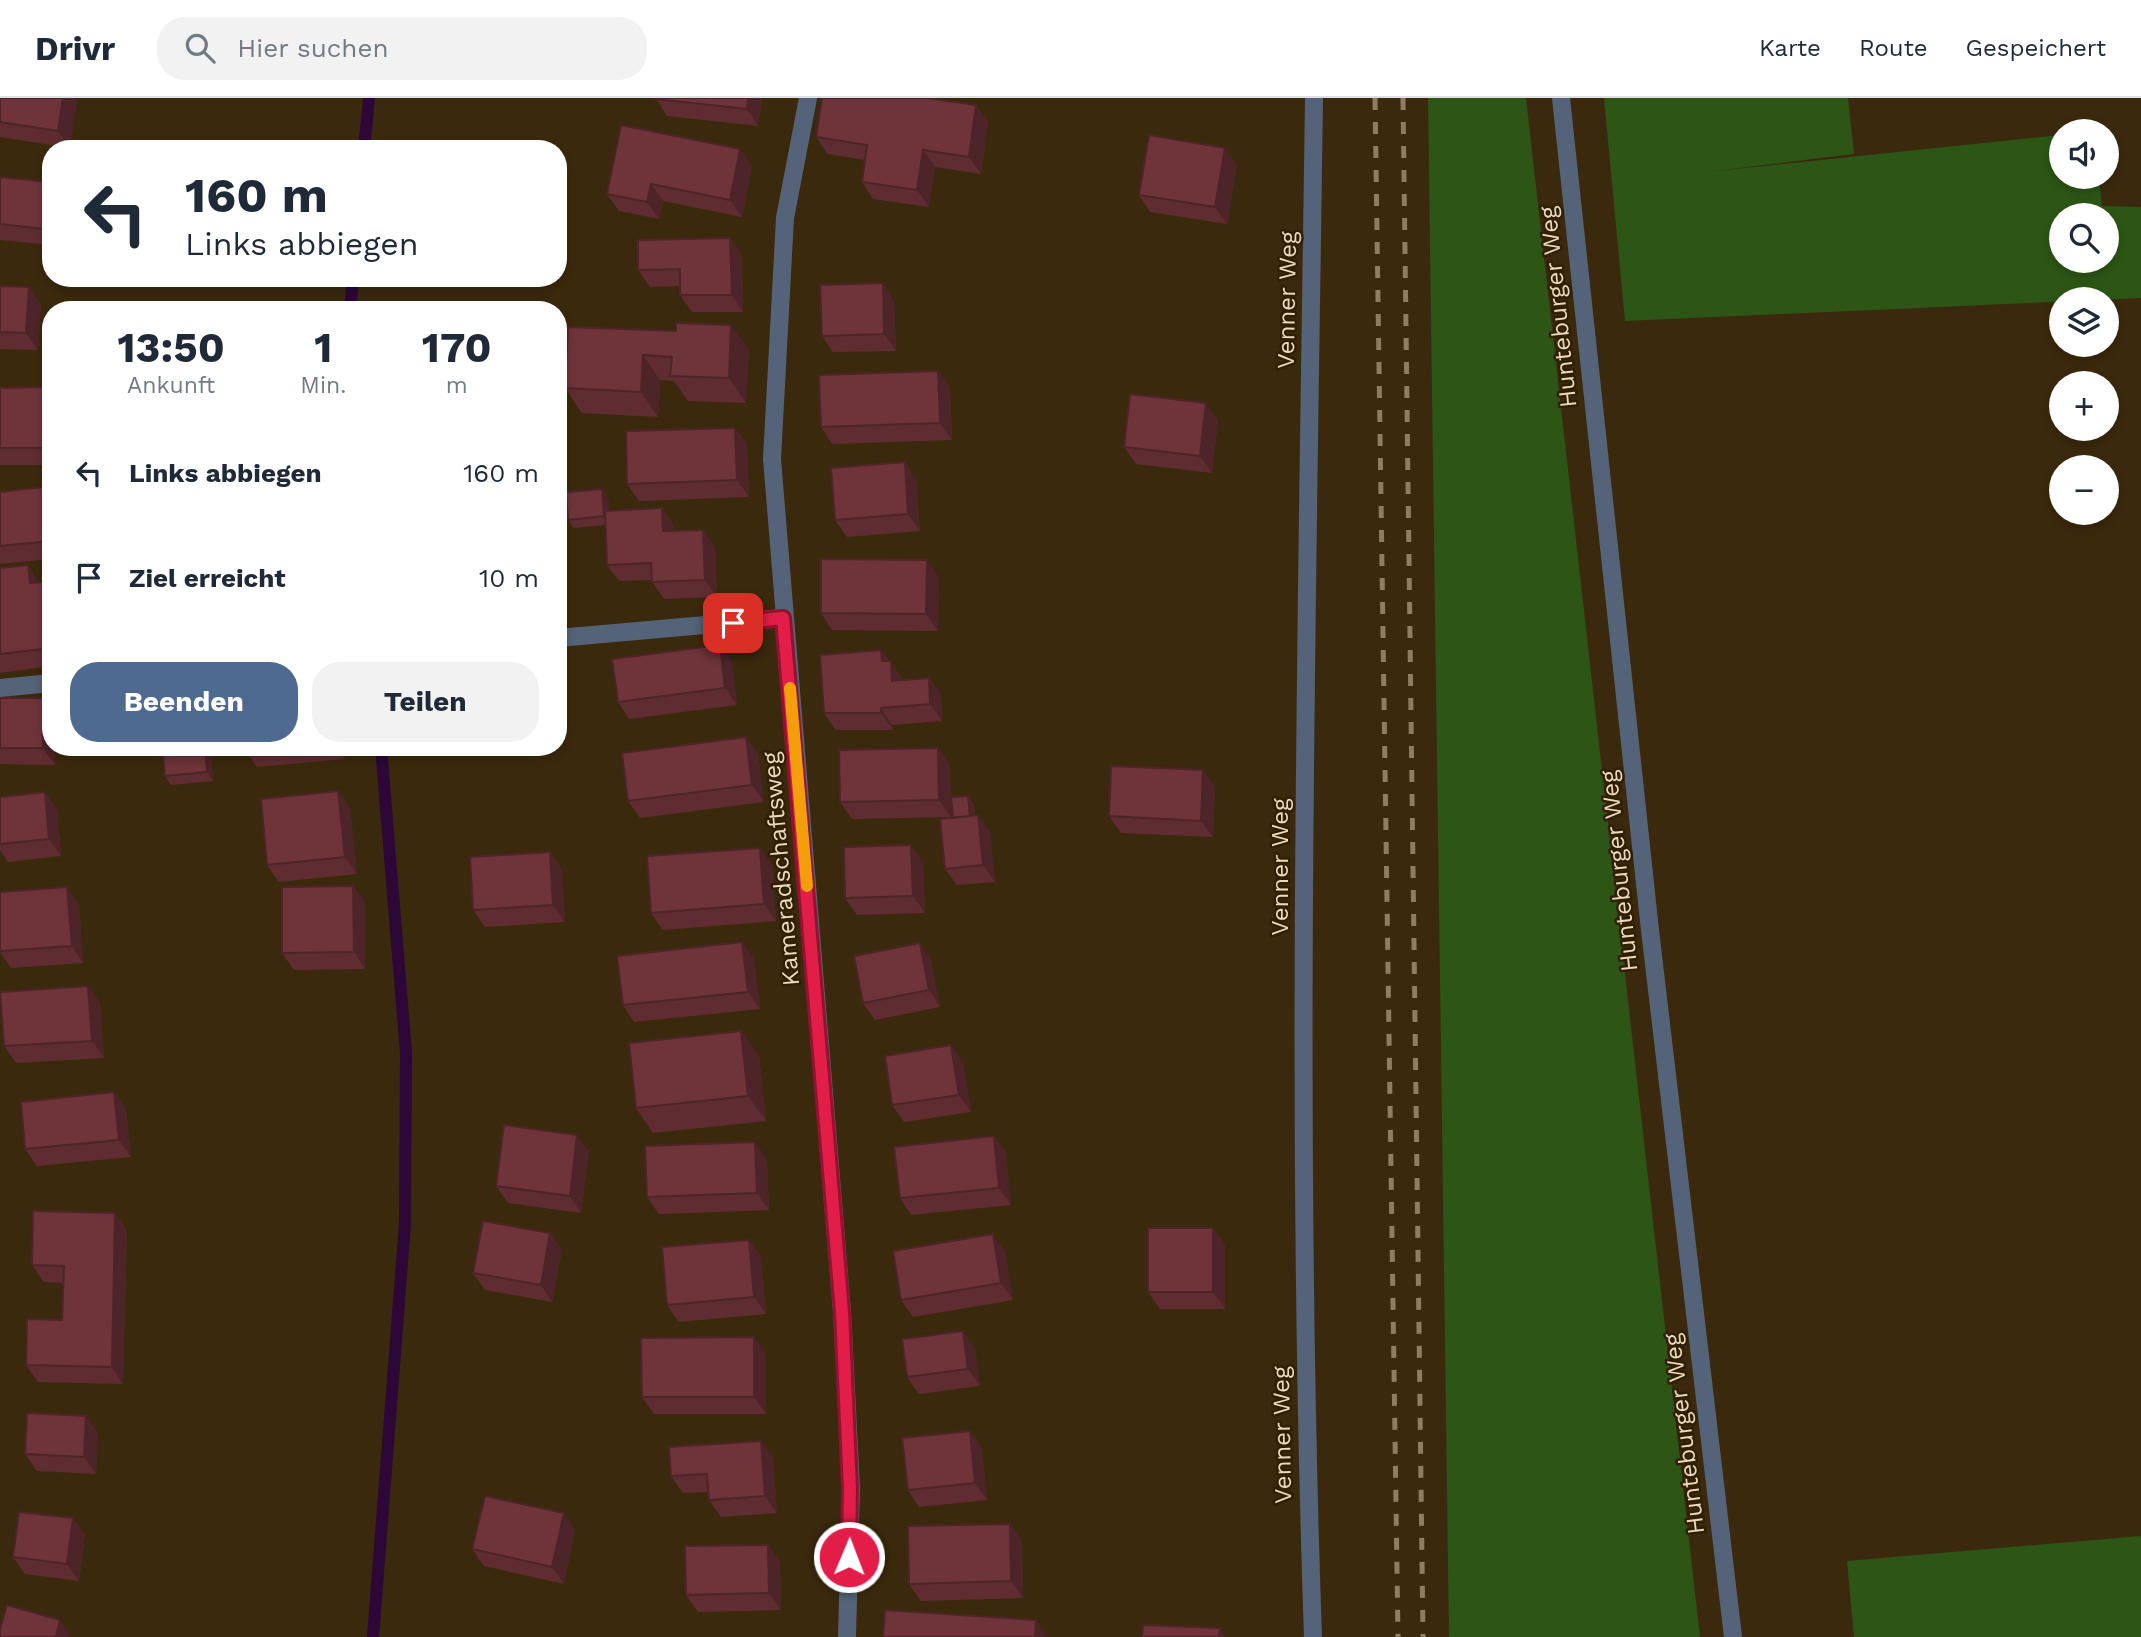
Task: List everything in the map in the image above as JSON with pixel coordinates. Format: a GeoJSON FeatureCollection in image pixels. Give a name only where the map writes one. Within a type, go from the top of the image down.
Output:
{"type":"FeatureCollection","features":[{"type":"Feature","properties":{"kind":"street","name":"Kameradschaftsweg"},"geometry":{"type":"LineString","coordinates":[[808,98],[785,218],[772,459],[842,1312],[850,1488],[848,1637]]}},
{"type":"Feature","properties":{"kind":"street","name":"Venner Weg"},"geometry":{"type":"LineString","coordinates":[[1312,1637],[1305,1400],[1304,850],[1314,98]]}},
{"type":"Feature","properties":{"kind":"street","name":"Hunteburger Weg"},"geometry":{"type":"LineString","coordinates":[[1561,98],[1650,930],[1733,1637]]}},
{"type":"Feature","properties":{"kind":"street"},"geometry":{"type":"LineString","coordinates":[[567,637],[783,618]]}},
{"type":"Feature","properties":{"kind":"street"},"geometry":{"type":"LineString","coordinates":[[0,688],[42,684]]}},
{"type":"Feature","properties":{"kind":"green space"},"geometry":{"type":"Polygon","coordinates":[[[1428,98],[1526,98],[1700,1637],[1449,1637],[1428,98]]]}},
{"type":"Feature","properties":{"kind":"green space"},"geometry":{"type":"Polygon","coordinates":[[[1604,98],[1848,98],[1854,154],[1716,171],[2049,136],[2049,189],[2100,189],[2102,203],[2049,203],[2049,273],[2119,273],[2119,206],[2141,207],[2141,298],[2119,299],[2119,287],[2049,287],[2049,302],[1625,321],[1604,98]]]}},
{"type":"Feature","properties":{"kind":"green space"},"geometry":{"type":"Polygon","coordinates":[[[2141,1536],[2141,1637],[1854,1637],[1847,1561],[2141,1536]]]}},
{"type":"Feature","properties":{"kind":"building"},"geometry":{"type":"Polygon","coordinates":[[[0,98],[63,98],[58,131],[0,122],[0,98]]]}},
{"type":"Feature","properties":{"kind":"building"},"geometry":{"type":"Polygon","coordinates":[[[656,98],[748,98],[747,109],[656,98]]]}},
{"type":"Feature","properties":{"kind":"building"},"geometry":{"type":"Polygon","coordinates":[[[822,98],[927,98],[976,105],[969,157],[923,150],[917,190],[862,182],[867,145],[816,137],[822,98]]]}},
{"type":"Feature","properties":{"kind":"building"},"geometry":{"type":"Polygon","coordinates":[[[621,125],[740,149],[730,200],[651,184],[647,202],[607,194],[621,125]]]}},
{"type":"Feature","properties":{"kind":"building"},"geometry":{"type":"Polygon","coordinates":[[[1149,135],[1225,148],[1215,207],[1139,195],[1149,135]]]}},
{"type":"Feature","properties":{"kind":"building"},"geometry":{"type":"Polygon","coordinates":[[[0,177],[42,181],[42,229],[0,224],[0,177]]]}},
{"type":"Feature","properties":{"kind":"building"},"geometry":{"type":"Polygon","coordinates":[[[730,238],[732,295],[680,295],[680,269],[638,270],[638,240],[730,238]]]}},
{"type":"Feature","properties":{"kind":"building"},"geometry":{"type":"Polygon","coordinates":[[[883,283],[884,334],[822,336],[820,285],[883,283]]]}},
{"type":"Feature","properties":{"kind":"building"},"geometry":{"type":"Polygon","coordinates":[[[0,286],[29,287],[26,333],[0,332],[0,286]]]}},
{"type":"Feature","properties":{"kind":"building"},"geometry":{"type":"Polygon","coordinates":[[[676,323],[731,325],[729,378],[670,376],[672,357],[643,355],[641,392],[567,388],[568,327],[676,331],[676,323]]]}},
{"type":"Feature","properties":{"kind":"building"},"geometry":{"type":"Polygon","coordinates":[[[938,371],[940,423],[821,427],[819,375],[938,371]]]}},
{"type":"Feature","properties":{"kind":"building"},"geometry":{"type":"Polygon","coordinates":[[[42,387],[42,448],[0,448],[0,388],[42,387]]]}},
{"type":"Feature","properties":{"kind":"building"},"geometry":{"type":"Polygon","coordinates":[[[1130,394],[1206,403],[1200,456],[1124,447],[1130,394]]]}},
{"type":"Feature","properties":{"kind":"building"},"geometry":{"type":"Polygon","coordinates":[[[735,428],[737,480],[627,484],[626,431],[735,428]]]}},
{"type":"Feature","properties":{"kind":"building"},"geometry":{"type":"Polygon","coordinates":[[[905,462],[908,514],[835,520],[831,468],[905,462]]]}},
{"type":"Feature","properties":{"kind":"building"},"geometry":{"type":"Polygon","coordinates":[[[42,487],[42,542],[0,546],[0,492],[42,487]]]}},
{"type":"Feature","properties":{"kind":"building"},"geometry":{"type":"Polygon","coordinates":[[[602,489],[604,516],[568,520],[567,492],[602,489]]]}},
{"type":"Feature","properties":{"kind":"building"},"geometry":{"type":"Polygon","coordinates":[[[662,508],[663,531],[703,530],[705,580],[652,582],[651,563],[607,565],[605,511],[662,508]]]}},
{"type":"Feature","properties":{"kind":"building"},"geometry":{"type":"Polygon","coordinates":[[[821,559],[927,560],[926,614],[821,613],[821,559]]]}},
{"type":"Feature","properties":{"kind":"building"},"geometry":{"type":"Polygon","coordinates":[[[28,565],[30,583],[42,582],[42,649],[0,654],[0,568],[28,565]]]}},
{"type":"Feature","properties":{"kind":"building"},"geometry":{"type":"Polygon","coordinates":[[[720,645],[725,688],[618,702],[612,659],[720,645]]]}},
{"type":"Feature","properties":{"kind":"building"},"geometry":{"type":"Polygon","coordinates":[[[881,650],[882,661],[891,661],[892,681],[929,678],[930,704],[881,708],[881,713],[824,713],[820,655],[881,650]]]}},
{"type":"Feature","properties":{"kind":"building"},"geometry":{"type":"Polygon","coordinates":[[[0,698],[42,698],[42,748],[0,748],[0,698]]]}},
{"type":"Feature","properties":{"kind":"building"},"geometry":{"type":"Polygon","coordinates":[[[746,737],[752,785],[628,801],[622,753],[746,737]]]}},
{"type":"Feature","properties":{"kind":"building"},"geometry":{"type":"Polygon","coordinates":[[[938,748],[939,800],[840,802],[839,750],[938,748]]]}},
{"type":"Feature","properties":{"kind":"building"},"geometry":{"type":"Polygon","coordinates":[[[163,756],[206,756],[207,772],[165,776],[163,756]]]}},
{"type":"Feature","properties":{"kind":"building"},"geometry":{"type":"Polygon","coordinates":[[[1111,766],[1203,770],[1201,821],[1109,816],[1111,766]]]}},
{"type":"Feature","properties":{"kind":"building"},"geometry":{"type":"Polygon","coordinates":[[[338,791],[345,857],[267,865],[261,799],[338,791]]]}},
{"type":"Feature","properties":{"kind":"building"},"geometry":{"type":"Polygon","coordinates":[[[45,792],[49,839],[0,844],[0,797],[45,792]]]}},
{"type":"Feature","properties":{"kind":"building"},"geometry":{"type":"Polygon","coordinates":[[[968,796],[970,816],[953,818],[951,797],[968,796]]]}},
{"type":"Feature","properties":{"kind":"building"},"geometry":{"type":"Polygon","coordinates":[[[978,815],[983,865],[945,869],[940,819],[978,815]]]}},
{"type":"Feature","properties":{"kind":"building"},"geometry":{"type":"Polygon","coordinates":[[[911,845],[913,896],[845,898],[844,847],[911,845]]]}},
{"type":"Feature","properties":{"kind":"building"},"geometry":{"type":"Polygon","coordinates":[[[760,848],[764,904],[651,913],[647,856],[760,848]]]}},
{"type":"Feature","properties":{"kind":"building"},"geometry":{"type":"Polygon","coordinates":[[[550,852],[553,905],[473,910],[470,857],[550,852]]]}},
{"type":"Feature","properties":{"kind":"building"},"geometry":{"type":"Polygon","coordinates":[[[353,886],[354,952],[282,953],[282,887],[353,886]]]}},
{"type":"Feature","properties":{"kind":"building"},"geometry":{"type":"Polygon","coordinates":[[[67,887],[72,946],[0,951],[0,892],[67,887]]]}},
{"type":"Feature","properties":{"kind":"building"},"geometry":{"type":"Polygon","coordinates":[[[742,942],[748,992],[623,1005],[617,956],[742,942]]]}},
{"type":"Feature","properties":{"kind":"building"},"geometry":{"type":"Polygon","coordinates":[[[920,943],[929,990],[863,1003],[854,956],[920,943]]]}},
{"type":"Feature","properties":{"kind":"building"},"geometry":{"type":"Polygon","coordinates":[[[88,986],[92,1041],[4,1046],[0,992],[88,986]]]}},
{"type":"Feature","properties":{"kind":"building"},"geometry":{"type":"Polygon","coordinates":[[[741,1031],[748,1096],[636,1108],[629,1043],[741,1031]]]}},
{"type":"Feature","properties":{"kind":"building"},"geometry":{"type":"Polygon","coordinates":[[[951,1045],[959,1095],[892,1105],[885,1056],[951,1045]]]}},
{"type":"Feature","properties":{"kind":"building"},"geometry":{"type":"Polygon","coordinates":[[[114,1092],[119,1140],[25,1149],[21,1102],[114,1092]]]}},
{"type":"Feature","properties":{"kind":"building"},"geometry":{"type":"Polygon","coordinates":[[[504,1125],[577,1135],[570,1196],[496,1186],[504,1125]]]}},
{"type":"Feature","properties":{"kind":"building"},"geometry":{"type":"Polygon","coordinates":[[[994,1136],[999,1188],[900,1198],[894,1147],[994,1136]]]}},
{"type":"Feature","properties":{"kind":"building"},"geometry":{"type":"Polygon","coordinates":[[[755,1142],[757,1193],[647,1197],[645,1146],[755,1142]]]}},
{"type":"Feature","properties":{"kind":"building"},"geometry":{"type":"Polygon","coordinates":[[[33,1211],[115,1213],[112,1367],[26,1365],[27,1319],[62,1320],[64,1266],[32,1265],[33,1211]]]}},
{"type":"Feature","properties":{"kind":"building"},"geometry":{"type":"Polygon","coordinates":[[[483,1221],[550,1233],[541,1285],[473,1273],[483,1221]]]}},
{"type":"Feature","properties":{"kind":"building"},"geometry":{"type":"Polygon","coordinates":[[[1148,1228],[1213,1228],[1213,1292],[1148,1292],[1148,1228]]]}},
{"type":"Feature","properties":{"kind":"building"},"geometry":{"type":"Polygon","coordinates":[[[993,1234],[1001,1283],[901,1300],[893,1251],[993,1234]]]}},
{"type":"Feature","properties":{"kind":"building"},"geometry":{"type":"Polygon","coordinates":[[[749,1240],[754,1297],[667,1305],[662,1247],[749,1240]]]}},
{"type":"Feature","properties":{"kind":"building"},"geometry":{"type":"Polygon","coordinates":[[[963,1331],[968,1369],[907,1377],[902,1339],[963,1331]]]}},
{"type":"Feature","properties":{"kind":"building"},"geometry":{"type":"Polygon","coordinates":[[[754,1337],[754,1397],[642,1397],[641,1338],[754,1337]]]}},
{"type":"Feature","properties":{"kind":"building"},"geometry":{"type":"Polygon","coordinates":[[[27,1413],[86,1416],[84,1457],[25,1454],[27,1413]]]}},
{"type":"Feature","properties":{"kind":"building"},"geometry":{"type":"Polygon","coordinates":[[[970,1431],[975,1483],[908,1490],[902,1438],[970,1431]]]}},
{"type":"Feature","properties":{"kind":"building"},"geometry":{"type":"Polygon","coordinates":[[[761,1441],[765,1496],[709,1500],[707,1474],[671,1476],[669,1447],[761,1441]]]}},
{"type":"Feature","properties":{"kind":"building"},"geometry":{"type":"Polygon","coordinates":[[[485,1496],[564,1513],[552,1567],[472,1549],[485,1496]]]}},
{"type":"Feature","properties":{"kind":"building"},"geometry":{"type":"Polygon","coordinates":[[[19,1512],[73,1518],[67,1564],[13,1557],[19,1512]]]}},
{"type":"Feature","properties":{"kind":"building"},"geometry":{"type":"Polygon","coordinates":[[[1010,1524],[1011,1581],[909,1584],[908,1526],[1010,1524]]]}},
{"type":"Feature","properties":{"kind":"building"},"geometry":{"type":"Polygon","coordinates":[[[768,1545],[769,1593],[686,1595],[685,1546],[768,1545]]]}},
{"type":"Feature","properties":{"kind":"building"},"geometry":{"type":"Polygon","coordinates":[[[7,1605],[60,1620],[56,1637],[0,1637],[7,1605]]]}},
{"type":"Feature","properties":{"kind":"building"},"geometry":{"type":"Polygon","coordinates":[[[885,1610],[1036,1620],[1035,1637],[883,1637],[885,1610]]]}},
{"type":"Feature","properties":{"kind":"building"},"geometry":{"type":"Polygon","coordinates":[[[1143,1625],[1220,1628],[1219,1637],[1142,1637],[1143,1625]]]}},
{"type":"Feature","properties":{"kind":"waterway"},"geometry":{"type":"LineString","coordinates":[[365,140],[369,98]]}},
{"type":"Feature","properties":{"kind":"waterway"},"geometry":{"type":"LineString","coordinates":[[351,301],[352,287]]}},
{"type":"Feature","properties":{"kind":"waterway"},"geometry":{"type":"LineString","coordinates":[[373,1637],[405,1224],[406,1053],[382,756]]}},
{"type":"Feature","properties":{"kind":"railway"},"geometry":{"type":"LineString","coordinates":[[1375,98],[1398,1637]]}},
{"type":"Feature","properties":{"kind":"railway"},"geometry":{"type":"LineString","coordinates":[[1403,98],[1423,1637]]}},
{"type":"Feature","properties":{"kind":"slow traffic"},"geometry":{"type":"LineString","coordinates":[[790,688],[807,886]]}},
{"type":"Feature","properties":{"kind":"route"},"geometry":{"type":"LineString","coordinates":[[733,623],[783,618],[842,1312],[850,1488],[849,1557]]}}]}
